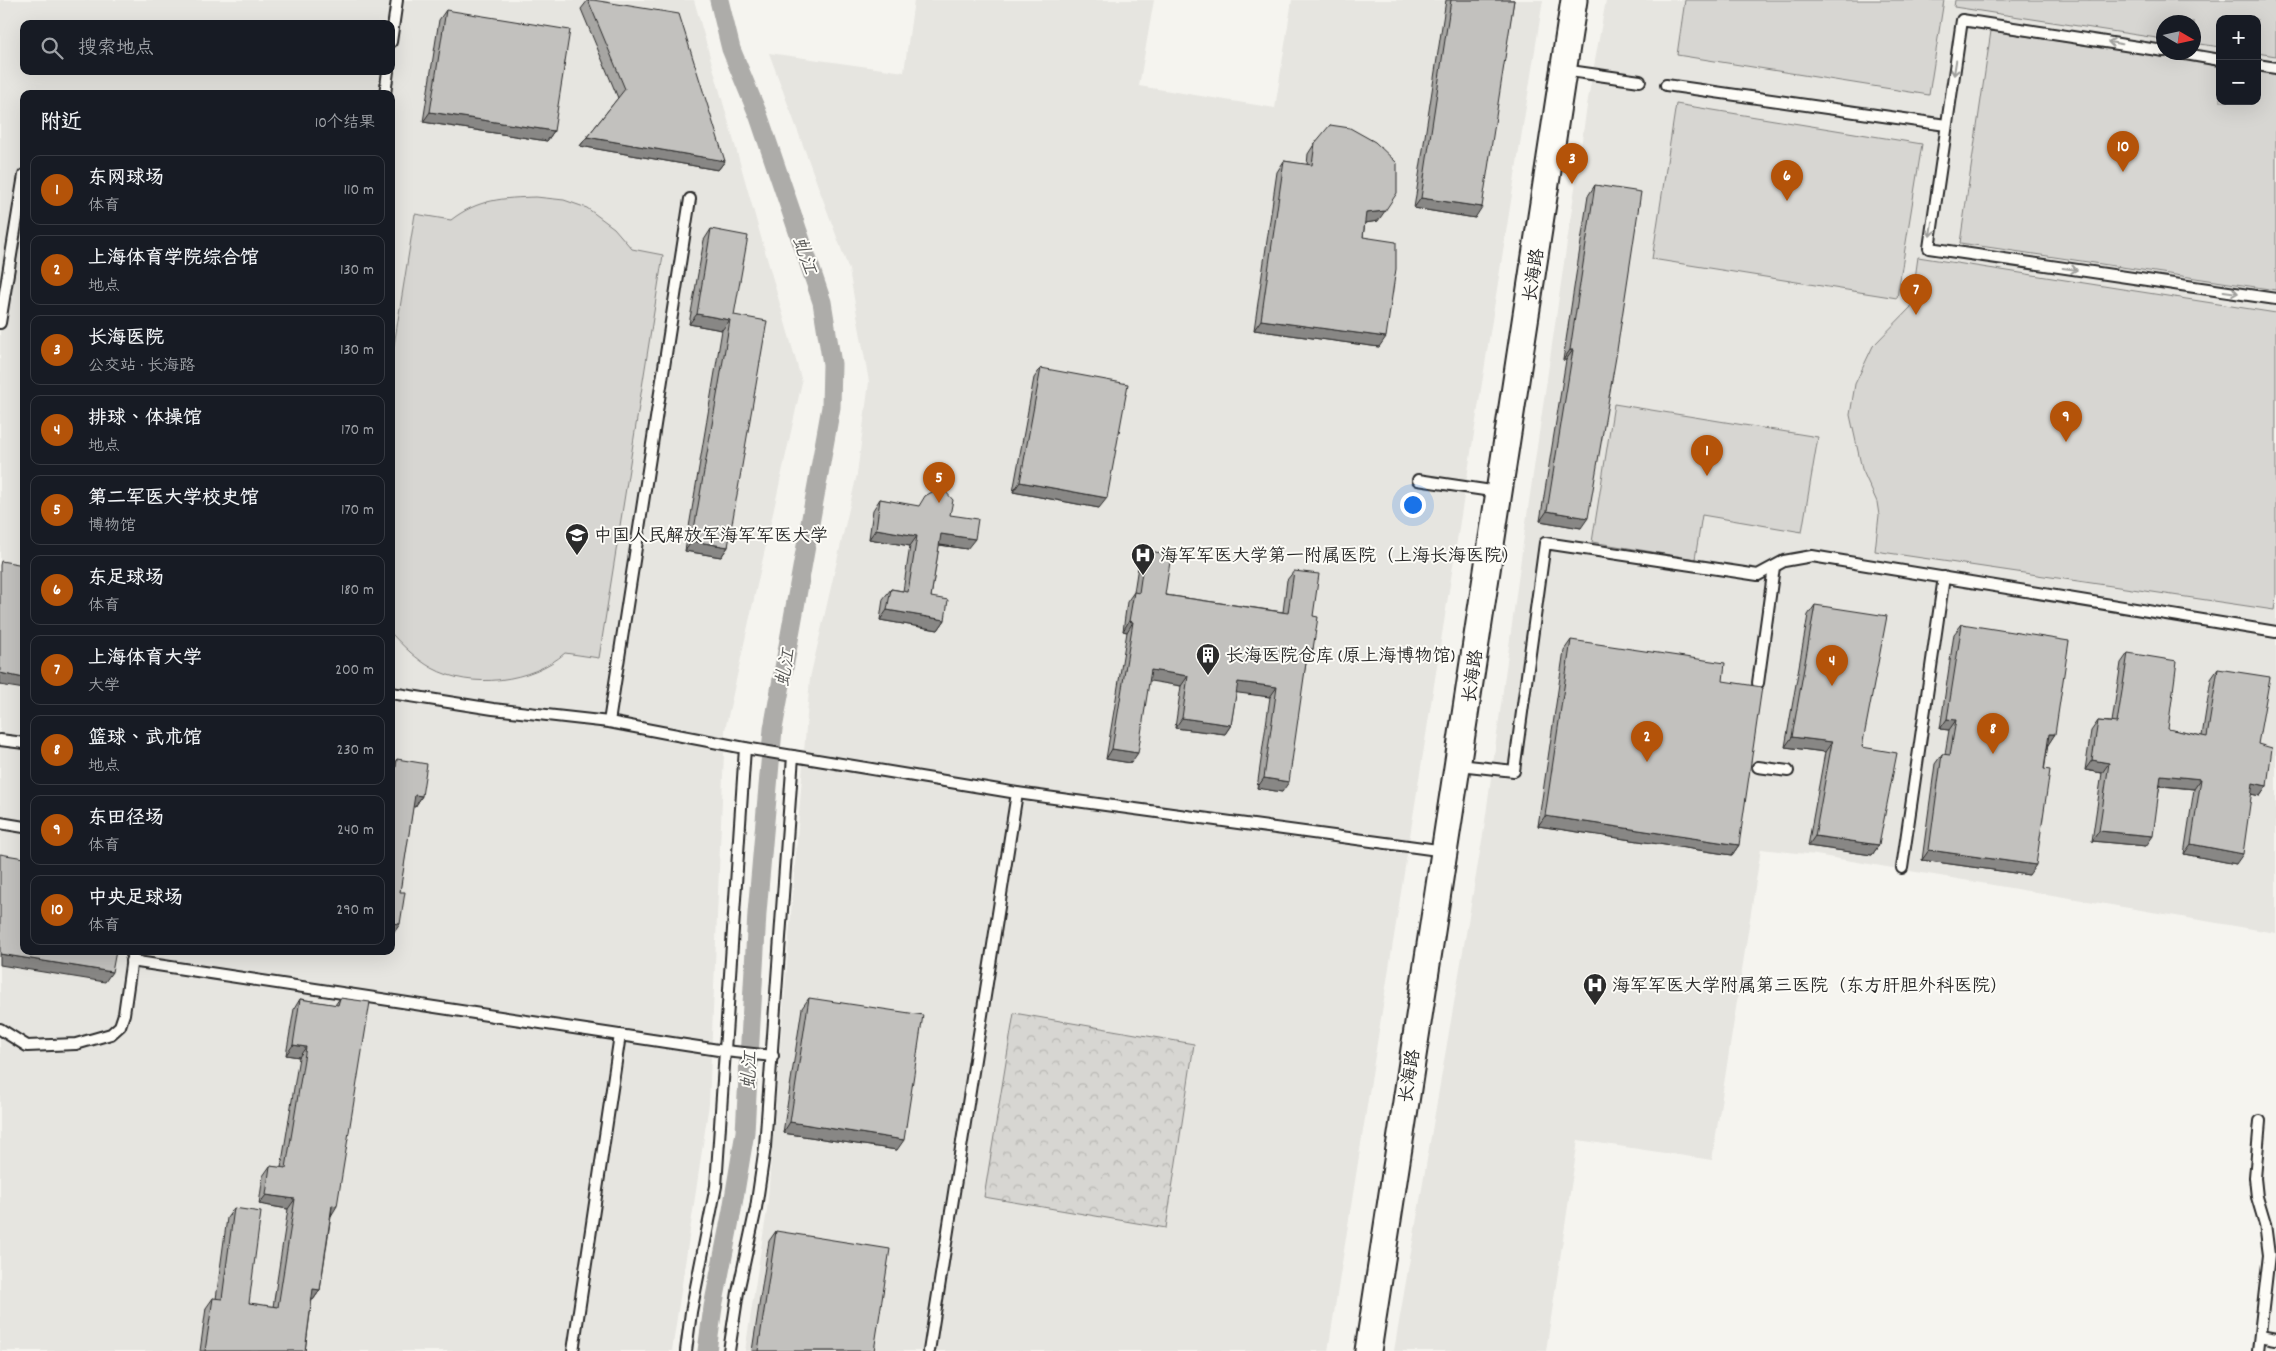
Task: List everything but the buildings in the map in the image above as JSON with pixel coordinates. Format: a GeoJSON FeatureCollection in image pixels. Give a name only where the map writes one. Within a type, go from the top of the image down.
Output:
{"type":"FeatureCollection","features":[{"type":"Feature","properties":{"kind":"street","name":"长海路"},"geometry":{"type":"LineString","coordinates":[[1368,1351],[1459,765],[1574,0]]}},
{"type":"Feature","properties":{"kind":"lane"},"geometry":{"type":"LineString","coordinates":[[394,20],[397,0]]}},
{"type":"Feature","properties":{"kind":"lane"},"geometry":{"type":"LineString","coordinates":[[2156,50],[1962,20],[1928,248],[2276,299]]}},
{"type":"Feature","properties":{"kind":"lane"},"geometry":{"type":"LineString","coordinates":[[2201,57],[2216,59]]}},
{"type":"Feature","properties":{"kind":"lane"},"geometry":{"type":"LineString","coordinates":[[2261,66],[2276,68]]}},
{"type":"Feature","properties":{"kind":"lane"},"geometry":{"type":"LineString","coordinates":[[1563,70],[1640,81]]}},
{"type":"Feature","properties":{"kind":"lane"},"geometry":{"type":"LineString","coordinates":[[386,90],[387,75]]}},
{"type":"Feature","properties":{"kind":"lane"},"geometry":{"type":"LineString","coordinates":[[1666,85],[1946,126]]}},
{"type":"Feature","properties":{"kind":"lane"},"geometry":{"type":"LineString","coordinates":[[609,722],[690,199]]}},
{"type":"Feature","properties":{"kind":"lane"},"geometry":{"type":"LineString","coordinates":[[0,323],[20,200]]}},
{"type":"Feature","properties":{"kind":"lane"},"geometry":{"type":"LineString","coordinates":[[1418,480],[1499,492]]}},
{"type":"Feature","properties":{"kind":"lane"},"geometry":{"type":"LineString","coordinates":[[1459,765],[1514,771],[1545,543],[1758,575],[1784,561],[1812,556],[2276,632]]}},
{"type":"Feature","properties":{"kind":"lane"},"geometry":{"type":"LineString","coordinates":[[1758,683],[1774,566]]}},
{"type":"Feature","properties":{"kind":"lane"},"geometry":{"type":"LineString","coordinates":[[1902,868],[1944,578]]}},
{"type":"Feature","properties":{"kind":"lane"},"geometry":{"type":"LineString","coordinates":[[395,694],[493,709],[609,722],[756,750],[1017,793],[1445,851]]}},
{"type":"Feature","properties":{"kind":"lane"},"geometry":{"type":"LineString","coordinates":[[0,740],[20,742]]}},
{"type":"Feature","properties":{"kind":"lane"},"geometry":{"type":"LineString","coordinates":[[686,1351],[690,1312],[716,1186],[745,748]]}},
{"type":"Feature","properties":{"kind":"lane"},"geometry":{"type":"LineString","coordinates":[[729,1351],[738,1292],[758,1199],[765,1147],[773,1056],[789,755]]}},
{"type":"Feature","properties":{"kind":"lane"},"geometry":{"type":"LineString","coordinates":[[1758,767],[1788,770]]}},
{"type":"Feature","properties":{"kind":"lane"},"geometry":{"type":"LineString","coordinates":[[930,1351],[1017,793]]}},
{"type":"Feature","properties":{"kind":"lane"},"geometry":{"type":"LineString","coordinates":[[0,823],[20,826]]}},
{"type":"Feature","properties":{"kind":"lane"},"geometry":{"type":"LineString","coordinates":[[0,1029],[27,1046],[76,1044],[111,1034],[120,1026],[124,1014],[132,956],[620,1035],[725,1051],[773,1056]]}},
{"type":"Feature","properties":{"kind":"lane"},"geometry":{"type":"LineString","coordinates":[[573,1351],[620,1035]]}},
{"type":"Feature","properties":{"kind":"lane"},"geometry":{"type":"LineString","coordinates":[[2258,1351],[2269,1256],[2266,1224],[2257,1197],[2254,1178],[2260,1121]]}},
{"type":"Feature","properties":{"kind":"lane"},"geometry":{"type":"LineString","coordinates":[[2260,1336],[2276,1339]]}},
{"type":"Feature","properties":{"kind":"shaded area","name":"中国人民解放军海军军医大学"},"geometry":{"type":"Polygon","coordinates":[[[0,0],[694,0],[802,382],[725,730],[709,1104],[672,1351],[0,1351],[0,0]]]}},
{"type":"Feature","properties":{"kind":"shaded area","name":"海军军医大学第一附属医院（上海长海医院）"},"geometry":{"type":"Polygon","coordinates":[[[914,0],[1154,0],[1139,86],[1275,108],[1292,0],[1543,0],[1328,1351],[745,1351],[767,1210],[810,678],[857,474],[869,382],[849,270],[769,53],[904,72],[914,0]]]}},
{"type":"Feature","properties":{"kind":"shaded area"},"geometry":{"type":"Polygon","coordinates":[[[1606,0],[2276,0],[2276,933],[1816,855],[1761,849],[1712,1160],[1578,1140],[1546,1351],[1394,1351],[1484,829],[1525,529],[1588,99],[1606,0]]]}},
{"type":"Feature","properties":{"kind":"green space"},"geometry":{"type":"Polygon","coordinates":[[[1685,0],[1944,0],[1929,95],[1677,55],[1685,0]]]}},
{"type":"Feature","properties":{"kind":"green space"},"geometry":{"type":"Polygon","coordinates":[[[1955,0],[2276,0],[2276,56],[2261,54],[2261,15],[2216,15],[2216,46],[2201,44],[2201,15],[2156,15],[2156,38],[1954,7],[1955,0]]]}},
{"type":"Feature","properties":{"kind":"green space"},"geometry":{"type":"Polygon","coordinates":[[[1991,31],[2156,55],[2156,60],[2186,60],[2216,64],[2216,105],[2261,105],[2261,71],[2276,73],[2276,290],[1960,243],[1991,31]]]}},
{"type":"Feature","properties":{"kind":"green space"},"geometry":{"type":"Polygon","coordinates":[[[1676,104],[1922,144],[1897,298],[1652,259],[1676,104]]]}},
{"type":"Feature","properties":{"kind":"green space"},"geometry":{"type":"Polygon","coordinates":[[[536,197],[564,200],[587,208],[614,228],[632,249],[663,255],[599,658],[565,653],[536,671],[501,680],[483,681],[448,675],[432,668],[410,652],[395,637],[395,339],[415,214],[451,220],[481,204],[513,198],[536,197]]]}},
{"type":"Feature","properties":{"kind":"green space"},"geometry":{"type":"Polygon","coordinates":[[[1918,257],[2276,313],[2276,597],[2274,610],[1875,551],[1879,515],[1877,502],[1862,469],[1850,415],[1855,384],[1873,346],[1911,307],[1918,257]]]}},
{"type":"Feature","properties":{"kind":"green space"},"geometry":{"type":"Polygon","coordinates":[[[1614,404],[1818,437],[1802,532],[1702,515],[1695,559],[1592,542],[1614,404]]]}},
{"type":"Feature","properties":{"kind":"green space"},"geometry":{"type":"Polygon","coordinates":[[[1014,1013],[1194,1044],[1166,1228],[984,1197],[1014,1013]]]}},
{"type":"Feature","properties":{"kind":"waterway","name":"虬江"},"geometry":{"type":"LineString","coordinates":[[707,1351],[713,1307],[745,1132],[757,913],[773,729],[831,407],[832,364],[822,302],[759,117],[731,49],[719,0]]}},
{"type":"Feature","properties":{"kind":"place","name":"中央足球场"},"geometry":{"type":"Point","coordinates":[2123,172]}},
{"type":"Feature","properties":{"kind":"place","name":"长海医院"},"geometry":{"type":"Point","coordinates":[1572,184]}},
{"type":"Feature","properties":{"kind":"place","name":"东足球场"},"geometry":{"type":"Point","coordinates":[1787,201]}},
{"type":"Feature","properties":{"kind":"place","name":"上海体育大学"},"geometry":{"type":"Point","coordinates":[1916,315]}},
{"type":"Feature","properties":{"kind":"place","name":"东田径场"},"geometry":{"type":"Point","coordinates":[2066,442]}},
{"type":"Feature","properties":{"kind":"place","name":"东网球场"},"geometry":{"type":"Point","coordinates":[1707,476]}},
{"type":"Feature","properties":{"kind":"place","name":"第二军医大学校史馆"},"geometry":{"type":"Point","coordinates":[939,503]}},
{"type":"Feature","properties":{"kind":"place","name":"中国人民解放军海军军医大学"},"geometry":{"type":"Point","coordinates":[577,556]}},
{"type":"Feature","properties":{"kind":"place","name":"海军军医大学第一附属医院（上海长海医院）"},"geometry":{"type":"Point","coordinates":[1143,576]}},
{"type":"Feature","properties":{"kind":"place","name":"长海医院仓库 (原上海博物馆)"},"geometry":{"type":"Point","coordinates":[1208,676]}},
{"type":"Feature","properties":{"kind":"place","name":"排球、体操馆"},"geometry":{"type":"Point","coordinates":[1832,686]}},
{"type":"Feature","properties":{"kind":"place","name":"篮球、武术馆"},"geometry":{"type":"Point","coordinates":[1993,754]}},
{"type":"Feature","properties":{"kind":"place","name":"上海体育学院综合馆"},"geometry":{"type":"Point","coordinates":[1647,762]}},
{"type":"Feature","properties":{"kind":"place","name":"海军军医大学附属第三医院（东方肝胆外科医院）"},"geometry":{"type":"Point","coordinates":[1595,1006]}}]}
